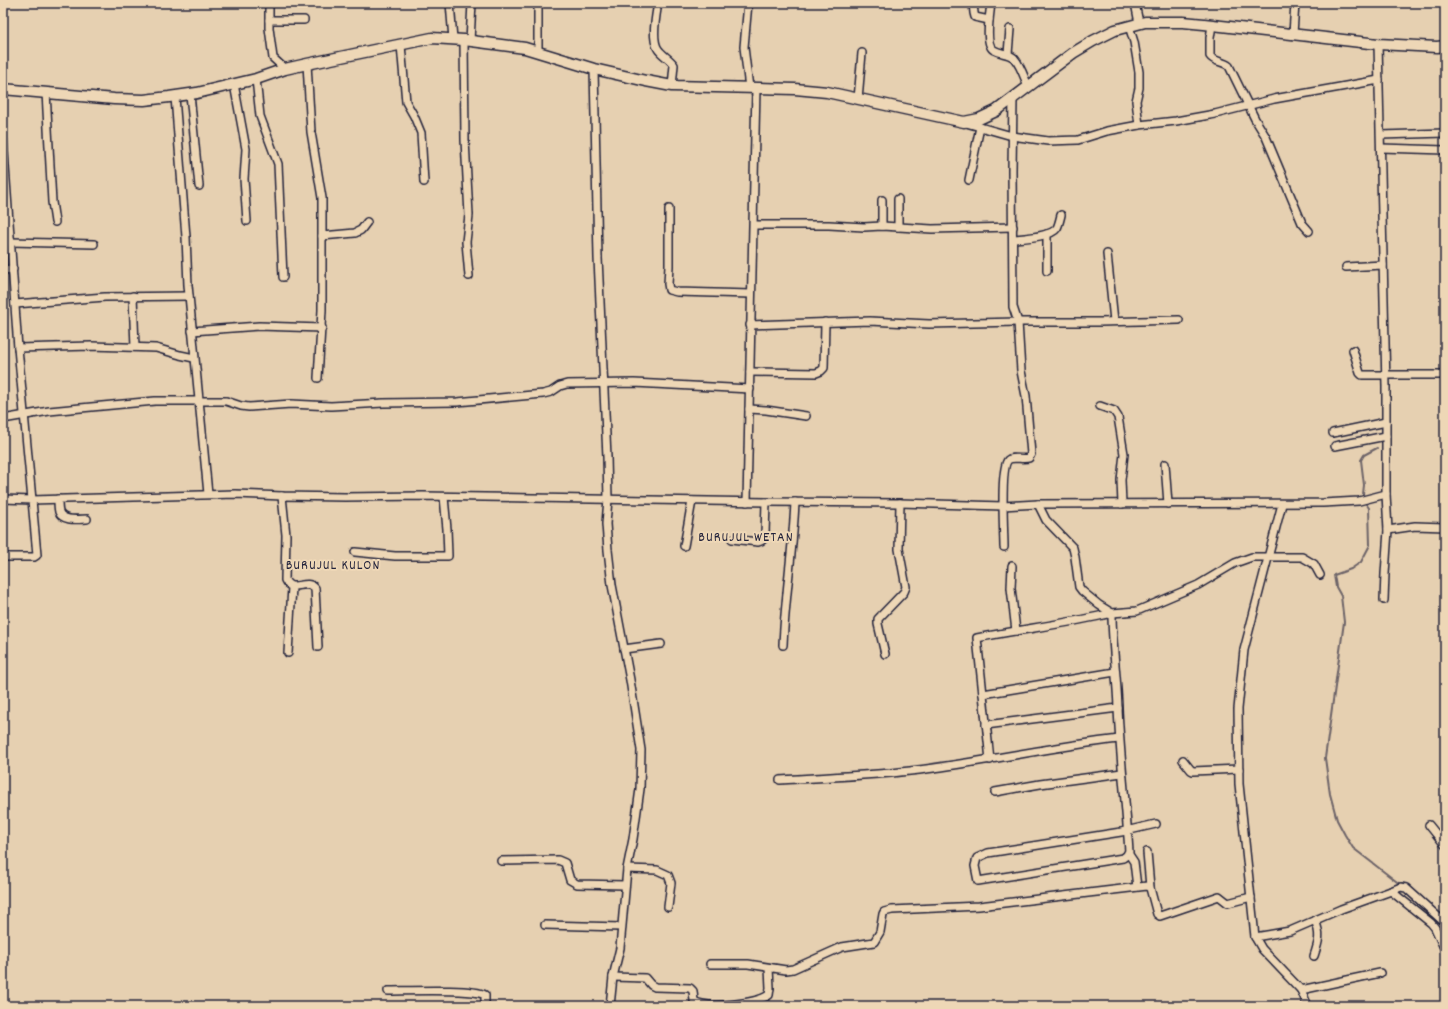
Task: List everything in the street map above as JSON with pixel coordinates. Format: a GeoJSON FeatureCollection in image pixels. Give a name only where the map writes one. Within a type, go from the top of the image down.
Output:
{"type":"FeatureCollection","features":[{"type":"Feature","properties":{"kind":"highway"},"geometry":{"type":"LineString","coordinates":[[3,89],[46,92],[95,98],[144,100],[174,97],[256,79],[285,69],[432,38],[467,40],[525,48],[594,69],[672,86],[813,90],[964,122],[988,116],[1092,41],[1134,24],[1155,21],[1212,24],[1378,44],[1437,47],[1445,46]]}},
{"type":"Feature","properties":{"kind":"street"},"geometry":{"type":"LineString","coordinates":[[269,3],[269,20],[273,58],[285,69]]}},
{"type":"Feature","properties":{"kind":"street"},"geometry":{"type":"LineString","coordinates":[[450,3],[453,39]]}},
{"type":"Feature","properties":{"kind":"street"},"geometry":{"type":"LineString","coordinates":[[469,276],[466,246],[469,215],[465,140],[467,40],[472,3]]}},
{"type":"Feature","properties":{"kind":"street"},"geometry":{"type":"LineString","coordinates":[[538,3],[538,52]]}},
{"type":"Feature","properties":{"kind":"street"},"geometry":{"type":"LineString","coordinates":[[649,3],[658,5],[655,40],[657,48],[660,52],[674,64],[672,86]]}},
{"type":"Feature","properties":{"kind":"street"},"geometry":{"type":"LineString","coordinates":[[747,502],[750,325],[754,225],[753,88],[744,47],[748,3]]}},
{"type":"Feature","properties":{"kind":"street"},"geometry":{"type":"LineString","coordinates":[[973,3],[975,17],[989,20]]}},
{"type":"Feature","properties":{"kind":"street"},"geometry":{"type":"LineString","coordinates":[[991,3],[988,42],[993,50],[1013,57],[1018,64],[1028,86]]}},
{"type":"Feature","properties":{"kind":"street"},"geometry":{"type":"LineString","coordinates":[[1135,3],[1134,42],[1139,72],[1139,88],[1136,100],[1139,125]]}},
{"type":"Feature","properties":{"kind":"street"},"geometry":{"type":"LineString","coordinates":[[1293,34],[1295,3]]}},
{"type":"Feature","properties":{"kind":"street"},"geometry":{"type":"LineString","coordinates":[[269,20],[304,20]]}},
{"type":"Feature","properties":{"kind":"street"},"geometry":{"type":"LineString","coordinates":[[1212,24],[1210,56],[1212,59],[1224,62],[1229,66],[1266,137],[1302,223],[1309,231]]}},
{"type":"Feature","properties":{"kind":"street"},"geometry":{"type":"LineString","coordinates":[[1008,54],[1010,29]]}},
{"type":"Feature","properties":{"kind":"street"},"geometry":{"type":"LineString","coordinates":[[1378,44],[1386,376],[1386,494],[1388,530],[1384,600]]}},
{"type":"Feature","properties":{"kind":"street"},"geometry":{"type":"LineString","coordinates":[[401,45],[406,102],[421,133],[424,182]]}},
{"type":"Feature","properties":{"kind":"street"},"geometry":{"type":"LineString","coordinates":[[858,99],[862,53]]}},
{"type":"Feature","properties":{"kind":"street"},"geometry":{"type":"LineString","coordinates":[[307,64],[311,132],[322,198],[322,328],[318,378]]}},
{"type":"Feature","properties":{"kind":"street"},"geometry":{"type":"LineString","coordinates":[[594,69],[598,258],[608,499],[606,524],[612,585],[642,750],[640,783],[633,839],[625,885],[619,954],[613,977],[610,1006]]}},
{"type":"Feature","properties":{"kind":"street"},"geometry":{"type":"LineString","coordinates":[[256,79],[260,116],[278,164],[283,277]]}},
{"type":"Feature","properties":{"kind":"street"},"geometry":{"type":"LineString","coordinates":[[964,122],[1012,136],[1048,141],[1078,140],[1095,134],[1139,125],[1176,121],[1215,114],[1274,99],[1379,80]]}},
{"type":"Feature","properties":{"kind":"street"},"geometry":{"type":"LineString","coordinates":[[234,84],[246,149],[244,179],[247,221]]}},
{"type":"Feature","properties":{"kind":"street"},"geometry":{"type":"LineString","coordinates":[[46,92],[52,202],[55,222]]}},
{"type":"Feature","properties":{"kind":"street"},"geometry":{"type":"LineString","coordinates":[[190,94],[199,186]]}},
{"type":"Feature","properties":{"kind":"street"},"geometry":{"type":"LineString","coordinates":[[174,97],[194,358],[208,494]]}},
{"type":"Feature","properties":{"kind":"street"},"geometry":{"type":"LineString","coordinates":[[1004,547],[1003,484],[1006,464],[1011,458],[1021,460],[1029,458],[1031,454],[1026,396],[1020,368],[1018,322],[1013,307],[1013,98]]}},
{"type":"Feature","properties":{"kind":"street"},"geometry":{"type":"LineString","coordinates":[[969,180],[980,127]]}},
{"type":"Feature","properties":{"kind":"street"},"geometry":{"type":"LineString","coordinates":[[1380,135],[1445,133]]}},
{"type":"Feature","properties":{"kind":"street"},"geometry":{"type":"LineString","coordinates":[[3,138],[18,348],[37,556],[3,557]]}},
{"type":"Feature","properties":{"kind":"street"},"geometry":{"type":"LineString","coordinates":[[1381,148],[1445,150]]}},
{"type":"Feature","properties":{"kind":"street"},"geometry":{"type":"LineString","coordinates":[[898,199],[898,227]]}},
{"type":"Feature","properties":{"kind":"street"},"geometry":{"type":"LineString","coordinates":[[882,200],[882,226]]}},
{"type":"Feature","properties":{"kind":"street"},"geometry":{"type":"LineString","coordinates":[[669,209],[669,290],[677,292],[751,294]]}},
{"type":"Feature","properties":{"kind":"street"},"geometry":{"type":"LineString","coordinates":[[1013,239],[1047,234],[1057,228],[1061,215]]}},
{"type":"Feature","properties":{"kind":"street"},"geometry":{"type":"LineString","coordinates":[[322,236],[355,233],[361,230],[367,222]]}},
{"type":"Feature","properties":{"kind":"street"},"geometry":{"type":"LineString","coordinates":[[754,225],[822,225],[864,228],[882,226],[932,229],[1013,227]]}},
{"type":"Feature","properties":{"kind":"street"},"geometry":{"type":"LineString","coordinates":[[1047,234],[1047,271]]}},
{"type":"Feature","properties":{"kind":"street"},"geometry":{"type":"LineString","coordinates":[[11,242],[94,244]]}},
{"type":"Feature","properties":{"kind":"street"},"geometry":{"type":"LineString","coordinates":[[3,255],[12,254]]}},
{"type":"Feature","properties":{"kind":"street"},"geometry":{"type":"LineString","coordinates":[[1107,254],[1114,321]]}},
{"type":"Feature","properties":{"kind":"street"},"geometry":{"type":"LineString","coordinates":[[1346,266],[1383,265]]}},
{"type":"Feature","properties":{"kind":"street"},"geometry":{"type":"LineString","coordinates":[[3,270],[12,269]]}},
{"type":"Feature","properties":{"kind":"street"},"geometry":{"type":"LineString","coordinates":[[133,296],[135,347]]}},
{"type":"Feature","properties":{"kind":"street"},"geometry":{"type":"LineString","coordinates":[[15,304],[105,297],[189,296]]}},
{"type":"Feature","properties":{"kind":"street"},"geometry":{"type":"LineString","coordinates":[[750,325],[870,321],[929,324],[1179,320]]}},
{"type":"Feature","properties":{"kind":"street"},"geometry":{"type":"LineString","coordinates":[[750,372],[823,371],[825,322]]}},
{"type":"Feature","properties":{"kind":"street"},"geometry":{"type":"LineString","coordinates":[[192,331],[260,326],[322,328]]}},
{"type":"Feature","properties":{"kind":"street"},"geometry":{"type":"LineString","coordinates":[[18,348],[91,346],[156,348],[180,356],[194,358]]}},
{"type":"Feature","properties":{"kind":"street"},"geometry":{"type":"LineString","coordinates":[[1352,350],[1361,374],[1367,376],[1445,375]]}},
{"type":"Feature","properties":{"kind":"street"},"geometry":{"type":"LineString","coordinates":[[3,418],[49,411],[155,401],[226,401],[241,406],[291,404],[331,406],[457,402],[543,394],[551,392],[564,384],[634,383],[750,389]]}},
{"type":"Feature","properties":{"kind":"street"},"geometry":{"type":"LineString","coordinates":[[1100,406],[1114,411],[1118,416],[1124,454],[1121,480],[1122,504]]}},
{"type":"Feature","properties":{"kind":"street"},"geometry":{"type":"LineString","coordinates":[[749,409],[806,416]]}},
{"type":"Feature","properties":{"kind":"street"},"geometry":{"type":"LineString","coordinates":[[1333,432],[1386,422]]}},
{"type":"Feature","properties":{"kind":"street"},"geometry":{"type":"LineString","coordinates":[[1335,446],[1386,436]]}},
{"type":"Feature","properties":{"kind":"street"},"geometry":{"type":"LineString","coordinates":[[1165,464],[1168,504]]}},
{"type":"Feature","properties":{"kind":"street"},"geometry":{"type":"LineString","coordinates":[[3,499],[32,500],[235,494],[282,496],[900,503],[1004,506],[1038,504],[1282,504],[1359,501],[1386,494]]}},
{"type":"Feature","properties":{"kind":"street"},"geometry":{"type":"LineString","coordinates":[[282,496],[286,535],[286,580],[292,587],[288,653]]}},
{"type":"Feature","properties":{"kind":"street"},"geometry":{"type":"LineString","coordinates":[[355,552],[395,556],[448,556],[444,497]]}},
{"type":"Feature","properties":{"kind":"street"},"geometry":{"type":"LineString","coordinates":[[58,499],[59,512],[62,516],[68,519],[88,519]]}},
{"type":"Feature","properties":{"kind":"street"},"geometry":{"type":"LineString","coordinates":[[684,546],[692,501]]}},
{"type":"Feature","properties":{"kind":"street"},"geometry":{"type":"LineString","coordinates":[[732,540],[762,541],[765,534],[766,502]]}},
{"type":"Feature","properties":{"kind":"street"},"geometry":{"type":"LineString","coordinates":[[783,645],[795,502]]}},
{"type":"Feature","properties":{"kind":"street"},"geometry":{"type":"LineString","coordinates":[[886,654],[878,619],[904,592],[906,587],[899,549],[900,503]]}},
{"type":"Feature","properties":{"kind":"street"},"geometry":{"type":"LineString","coordinates":[[1038,504],[1046,520],[1072,548],[1075,556],[1079,587],[1099,605],[1112,613]]}},
{"type":"Feature","properties":{"kind":"street"},"geometry":{"type":"LineString","coordinates":[[1282,504],[1244,650],[1238,709],[1239,784],[1255,937],[1262,949],[1301,990],[1308,1006]]}},
{"type":"Feature","properties":{"kind":"street"},"geometry":{"type":"LineString","coordinates":[[1388,530],[1415,526],[1445,527]]}},
{"type":"Feature","properties":{"kind":"street"},"geometry":{"type":"LineString","coordinates":[[990,760],[977,638],[1016,630],[1041,628],[1112,613],[1137,611],[1198,585],[1241,560],[1259,556],[1304,557],[1314,564],[1320,575]]}},
{"type":"Feature","properties":{"kind":"street"},"geometry":{"type":"LineString","coordinates":[[1012,566],[1011,588],[1016,630]]}},
{"type":"Feature","properties":{"kind":"street"},"geometry":{"type":"LineString","coordinates":[[292,587],[309,585],[315,588],[318,647]]}},
{"type":"Feature","properties":{"kind":"street"},"geometry":{"type":"LineString","coordinates":[[1112,613],[1112,641],[1128,853],[1134,862],[1137,887]]}},
{"type":"Feature","properties":{"kind":"street"},"geometry":{"type":"LineString","coordinates":[[624,649],[661,644]]}},
{"type":"Feature","properties":{"kind":"street"},"geometry":{"type":"LineString","coordinates":[[983,694],[1115,672]]}},
{"type":"Feature","properties":{"kind":"street"},"geometry":{"type":"LineString","coordinates":[[986,725],[1118,708]]}},
{"type":"Feature","properties":{"kind":"street"},"geometry":{"type":"LineString","coordinates":[[780,780],[909,771],[990,760],[1037,751],[1119,739]]}},
{"type":"Feature","properties":{"kind":"street"},"geometry":{"type":"LineString","coordinates":[[1183,760],[1193,771],[1239,769]]}},
{"type":"Feature","properties":{"kind":"street"},"geometry":{"type":"LineString","coordinates":[[994,792],[1122,773]]}},
{"type":"Feature","properties":{"kind":"street"},"geometry":{"type":"LineString","coordinates":[[1128,853],[1123,858],[978,881],[975,866],[977,858],[988,854],[1127,831],[1156,824]]}},
{"type":"Feature","properties":{"kind":"street"},"geometry":{"type":"LineString","coordinates":[[1429,826],[1445,845]]}},
{"type":"Feature","properties":{"kind":"street"},"geometry":{"type":"LineString","coordinates":[[1147,852],[1150,887],[1157,914],[1160,916],[1218,896],[1222,897],[1228,903],[1251,897]]}},
{"type":"Feature","properties":{"kind":"street"},"geometry":{"type":"LineString","coordinates":[[501,861],[558,860],[565,863],[570,880],[577,884],[625,885]]}},
{"type":"Feature","properties":{"kind":"street"},"geometry":{"type":"LineString","coordinates":[[627,869],[657,870],[668,875],[670,883],[668,907]]}},
{"type":"Feature","properties":{"kind":"street"},"geometry":{"type":"LineString","coordinates":[[710,964],[748,964],[786,970],[793,969],[842,947],[874,942],[880,932],[884,912],[892,910],[979,906],[1137,887],[1150,887]]}},
{"type":"Feature","properties":{"kind":"street"},"geometry":{"type":"LineString","coordinates":[[1255,937],[1290,931],[1341,909],[1396,889],[1406,888],[1445,923]]}},
{"type":"Feature","properties":{"kind":"street"},"geometry":{"type":"LineString","coordinates":[[1396,889],[1431,923],[1435,928],[1445,950]]}},
{"type":"Feature","properties":{"kind":"street"},"geometry":{"type":"LineString","coordinates":[[1314,956],[1319,939],[1315,920]]}},
{"type":"Feature","properties":{"kind":"street"},"geometry":{"type":"LineString","coordinates":[[545,925],[621,927]]}},
{"type":"Feature","properties":{"kind":"street"},"geometry":{"type":"LineString","coordinates":[[613,977],[645,978],[655,987],[690,988],[692,990],[694,1001],[697,1003],[714,1006],[726,1006],[744,1003],[768,996],[770,991],[769,968]]}},
{"type":"Feature","properties":{"kind":"street"},"geometry":{"type":"LineString","coordinates":[[1301,990],[1380,973]]}},
{"type":"Feature","properties":{"kind":"street"},"geometry":{"type":"LineString","coordinates":[[388,991],[480,993],[485,995],[485,1006]]}},
{"type":"Feature","properties":{"kind":"waterway"},"geometry":{"type":"LineString","coordinates":[[1377,448],[1364,455],[1361,460],[1364,501],[1369,508],[1370,545],[1361,562],[1351,569],[1334,575],[1336,587],[1341,596],[1344,622],[1325,758],[1330,794],[1337,820],[1345,835],[1353,848],[1401,885]]}},
{"type":"Feature","properties":{"kind":"district","name":"BURUJUL WETAN"},"geometry":{"type":"Point","coordinates":[746,538]}},
{"type":"Feature","properties":{"kind":"district","name":"BURUJUL KULON"},"geometry":{"type":"Point","coordinates":[333,566]}}]}
